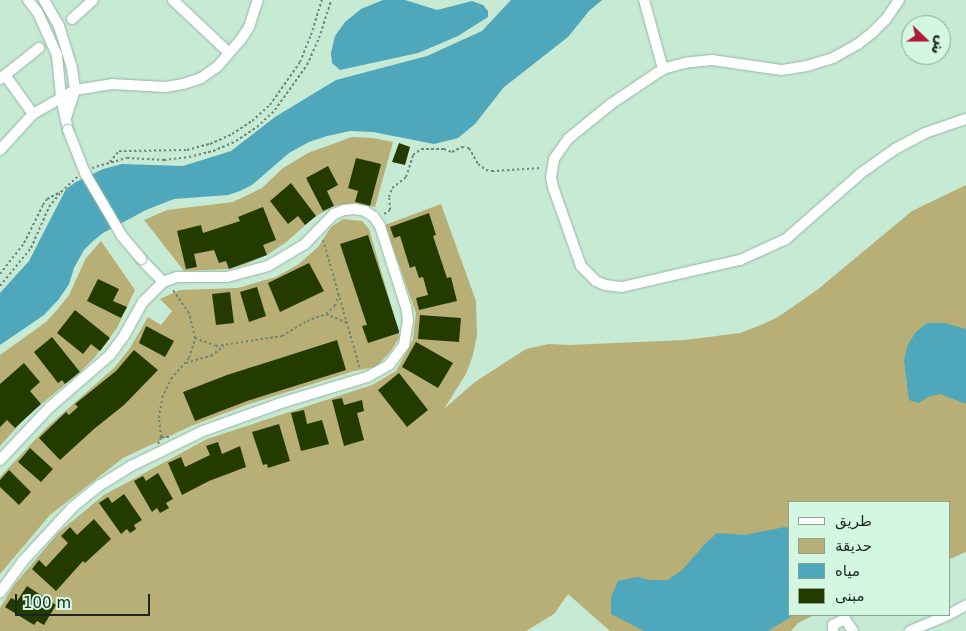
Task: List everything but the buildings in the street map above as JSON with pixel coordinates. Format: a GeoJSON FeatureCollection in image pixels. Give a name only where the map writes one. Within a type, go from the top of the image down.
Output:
{"type":"FeatureCollection","features":[{"type":"Feature","properties":{"kind":"lane"},"geometry":{"type":"LineString","coordinates":[[28,0],[38,13],[57,55],[61,97],[68,130],[85,172],[122,236],[141,259],[166,281]]}},
{"type":"Feature","properties":{"kind":"lane"},"geometry":{"type":"LineString","coordinates":[[44,0],[59,26],[67,47],[75,90],[66,118]]}},
{"type":"Feature","properties":{"kind":"lane"},"geometry":{"type":"LineString","coordinates":[[72,19],[93,0]]}},
{"type":"Feature","properties":{"kind":"lane"},"geometry":{"type":"LineString","coordinates":[[174,0],[229,53]]}},
{"type":"Feature","properties":{"kind":"lane"},"geometry":{"type":"LineString","coordinates":[[0,150],[17,129],[33,114],[75,90],[110,84],[165,87],[201,78],[216,67],[229,53],[249,26],[258,0]]}},
{"type":"Feature","properties":{"kind":"lane"},"geometry":{"type":"LineString","coordinates":[[644,0],[663,69]]}},
{"type":"Feature","properties":{"kind":"lane"},"geometry":{"type":"LineString","coordinates":[[899,0],[886,19],[858,44],[819,63],[796,68],[768,70],[712,60],[685,63],[663,69],[611,104],[568,139],[557,152],[552,167],[553,187],[581,266],[596,281],[605,285],[622,287],[726,264],[772,246],[798,230],[850,183],[895,149],[925,134],[966,119]]}},
{"type":"Feature","properties":{"kind":"lane"},"geometry":{"type":"LineString","coordinates":[[33,114],[2,77],[39,48]]}},
{"type":"Feature","properties":{"kind":"lane"},"geometry":{"type":"LineString","coordinates":[[0,460],[50,407],[110,355],[124,336],[143,302],[166,281],[187,277],[227,277],[268,266],[287,256],[321,229],[334,214],[355,208],[374,217],[384,236],[408,320],[404,345],[389,365],[367,377],[284,402],[203,431],[131,466],[100,485],[72,508],[35,547],[0,594]]}},
{"type":"Feature","properties":{"kind":"lane"},"geometry":{"type":"LineString","coordinates":[[951,613],[966,606]]}},
{"type":"Feature","properties":{"kind":"lane"},"geometry":{"type":"LineString","coordinates":[[910,631],[944,616]]}},
{"type":"Feature","properties":{"kind":"lane"},"geometry":{"type":"LineString","coordinates":[[833,631],[833,624],[845,619],[853,631]]}},
{"type":"Feature","properties":{"kind":"path"},"geometry":{"type":"LineString","coordinates":[[110,162],[120,151],[187,150],[210,144],[232,134],[270,105],[300,62],[322,0]]}},
{"type":"Feature","properties":{"kind":"path"},"geometry":{"type":"LineString","coordinates":[[91,168],[128,158],[164,160],[189,157],[213,151],[236,141],[257,127],[275,110],[293,88],[307,66],[319,38],[331,0]]}},
{"type":"Feature","properties":{"kind":"path"},"geometry":{"type":"LineString","coordinates":[[287,83],[293,88]]}},
{"type":"Feature","properties":{"kind":"path"},"geometry":{"type":"LineString","coordinates":[[374,217],[390,210],[389,197],[392,188],[406,177],[413,155],[421,149],[444,149],[452,152],[462,147],[470,148],[478,164],[486,170],[492,171],[552,167]]}},
{"type":"Feature","properties":{"kind":"path"},"geometry":{"type":"LineString","coordinates":[[0,286],[31,248],[49,207],[61,192],[83,174]]}},
{"type":"Feature","properties":{"kind":"path"},"geometry":{"type":"LineString","coordinates":[[0,274],[24,243],[47,199],[61,192]]}},
{"type":"Feature","properties":{"kind":"path"},"geometry":{"type":"LineString","coordinates":[[321,229],[360,370]]}},
{"type":"Feature","properties":{"kind":"path"},"geometry":{"type":"LineString","coordinates":[[162,437],[159,418],[162,398],[171,379],[185,364],[192,352],[195,338],[189,313],[166,281]]}},
{"type":"Feature","properties":{"kind":"path"},"geometry":{"type":"LineString","coordinates":[[195,338],[209,345],[224,346],[241,341],[282,336],[313,318],[326,314],[335,306],[339,294]]}},
{"type":"Feature","properties":{"kind":"path"},"geometry":{"type":"LineString","coordinates":[[326,314],[347,324]]}},
{"type":"Feature","properties":{"kind":"path"},"geometry":{"type":"LineString","coordinates":[[185,364],[212,356],[224,346]]}},
{"type":"Feature","properties":{"kind":"green space"},"geometry":{"type":"Polygon","coordinates":[[[352,137],[373,138],[393,142],[375,207],[354,203],[334,206],[316,216],[285,243],[267,255],[246,264],[229,269],[184,271],[144,220],[167,210],[233,202],[262,188],[283,168],[308,153],[352,137]]]}},
{"type":"Feature","properties":{"kind":"green space"},"geometry":{"type":"Polygon","coordinates":[[[966,185],[966,552],[951,559],[951,501],[788,501],[788,616],[812,616],[798,623],[791,631],[610,631],[568,594],[554,614],[526,631],[0,631],[0,608],[14,585],[59,532],[104,495],[207,439],[372,385],[396,371],[413,340],[416,313],[385,225],[441,204],[476,301],[477,335],[473,355],[466,374],[444,409],[475,382],[526,349],[549,344],[569,345],[685,340],[740,333],[761,325],[778,317],[817,290],[912,211],[966,185]]]}},
{"type":"Feature","properties":{"kind":"green space"},"geometry":{"type":"Polygon","coordinates":[[[343,219],[362,221],[369,229],[400,336],[391,351],[376,367],[354,371],[249,404],[191,426],[123,458],[50,515],[0,574],[0,477],[46,428],[114,368],[130,348],[148,317],[161,325],[172,311],[160,299],[180,290],[238,288],[276,277],[299,264],[318,247],[331,227],[343,219]]]}},
{"type":"Feature","properties":{"kind":"green space"},"geometry":{"type":"Polygon","coordinates":[[[101,241],[135,290],[117,328],[95,357],[27,416],[0,446],[0,355],[46,322],[57,310],[69,295],[86,258],[101,241]]]}},
{"type":"Feature","properties":{"kind":"water"},"geometry":{"type":"Polygon","coordinates":[[[383,0],[405,0],[437,10],[472,1],[483,5],[488,11],[488,17],[458,36],[418,53],[340,70],[332,63],[331,53],[335,36],[345,22],[361,9],[383,0]]]}},
{"type":"Feature","properties":{"kind":"water"},"geometry":{"type":"Polygon","coordinates":[[[511,0],[602,0],[589,11],[568,37],[504,87],[475,124],[458,138],[434,144],[373,132],[350,131],[327,136],[309,142],[289,153],[252,185],[240,191],[228,195],[174,199],[146,210],[103,233],[93,241],[84,250],[74,268],[69,284],[59,299],[44,315],[0,345],[0,293],[29,261],[66,189],[76,182],[103,169],[122,164],[183,166],[231,151],[275,117],[336,80],[427,56],[482,31],[511,0]]]}},
{"type":"Feature","properties":{"kind":"water"},"geometry":{"type":"Polygon","coordinates":[[[927,323],[945,323],[966,329],[966,404],[940,394],[928,397],[919,403],[909,400],[904,360],[908,344],[916,332],[927,323]]]}},
{"type":"Feature","properties":{"kind":"water"},"geometry":{"type":"Polygon","coordinates":[[[785,527],[788,528],[788,616],[792,616],[768,631],[644,631],[611,614],[611,597],[618,581],[637,577],[651,580],[668,580],[682,570],[717,533],[744,535],[785,527]]]}}]}
